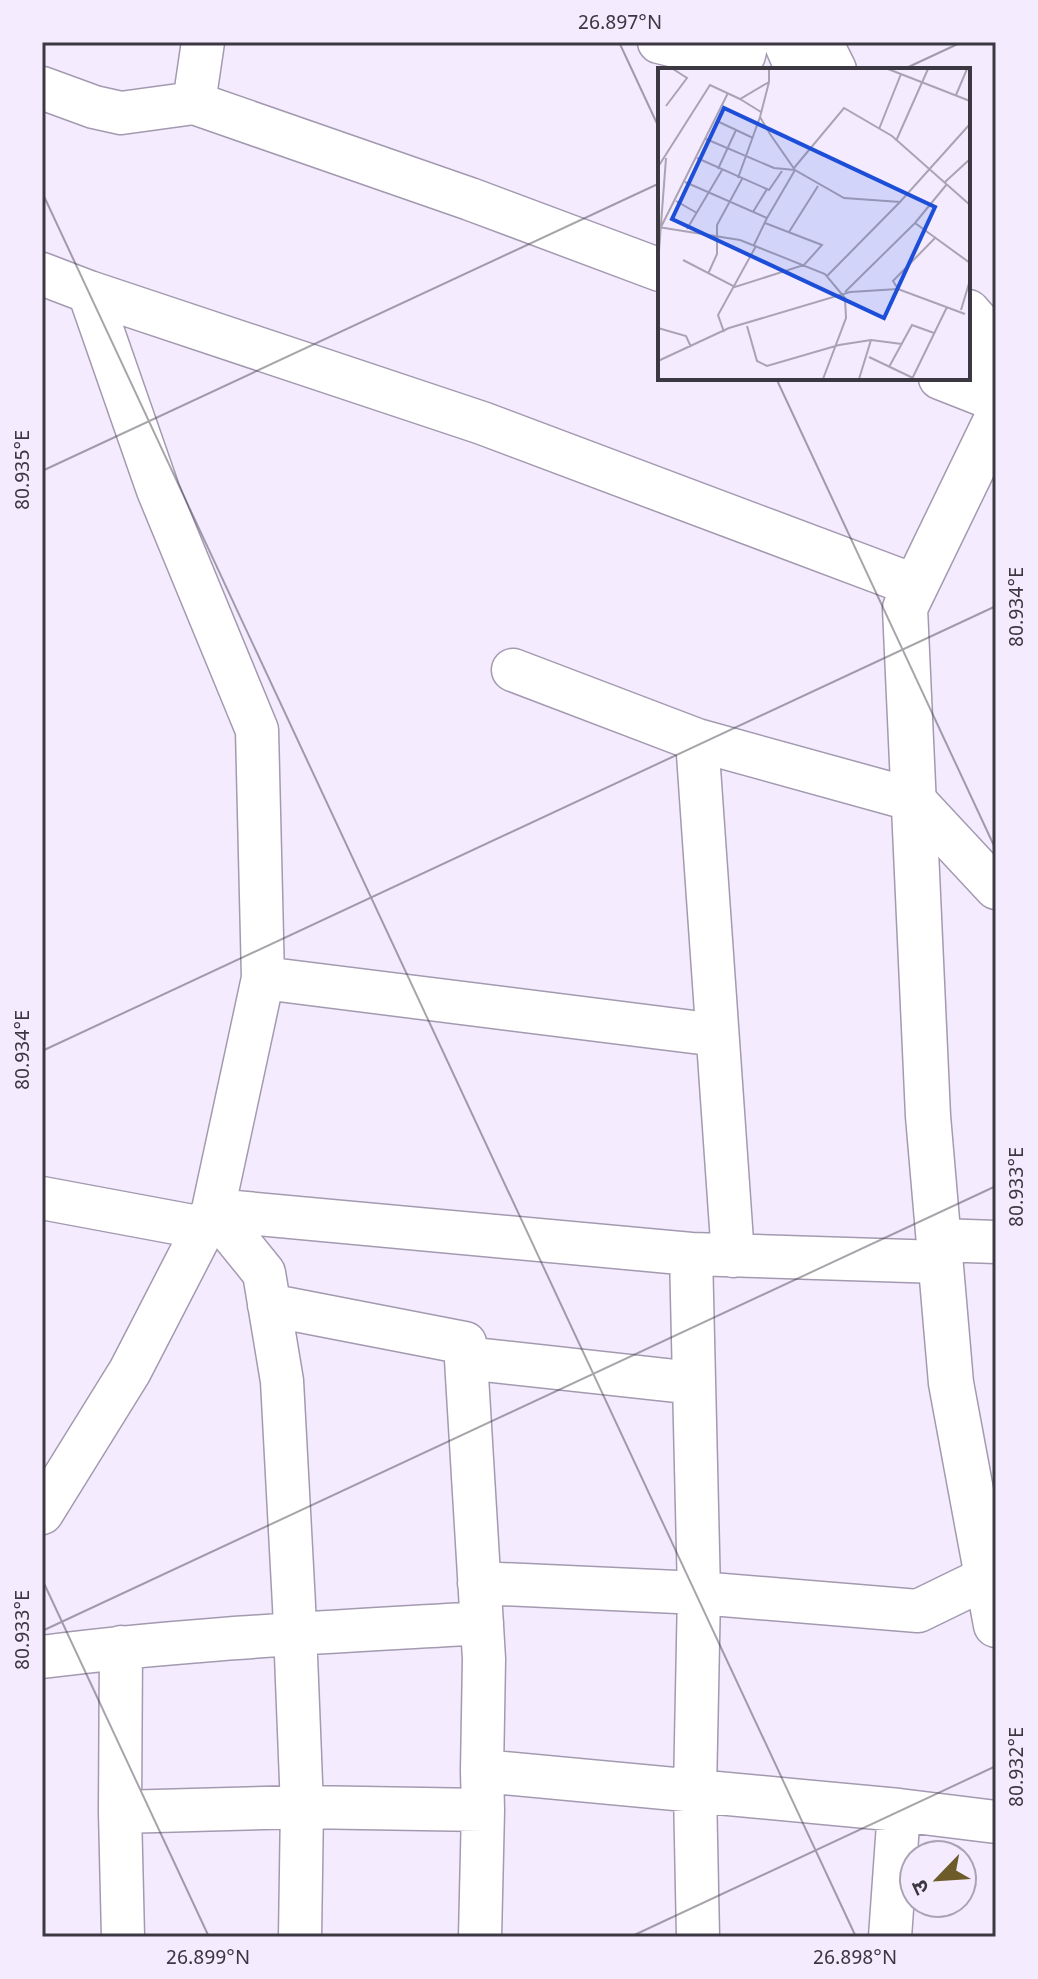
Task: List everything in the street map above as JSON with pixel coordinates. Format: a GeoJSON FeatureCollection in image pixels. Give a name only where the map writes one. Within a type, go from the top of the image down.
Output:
{"type":"FeatureCollection","features":[{"type":"Feature","properties":{"kind":"street"},"geometry":{"type":"LineString","coordinates":[[194,103],[203,42]]}},
{"type":"Feature","properties":{"kind":"street"},"geometry":{"type":"LineString","coordinates":[[659,42],[720,57],[744,55],[747,42]]}},
{"type":"Feature","properties":{"kind":"street"},"geometry":{"type":"LineString","coordinates":[[786,42],[797,68]]}},
{"type":"Feature","properties":{"kind":"street"},"geometry":{"type":"LineString","coordinates":[[820,42],[833,68]]}},
{"type":"Feature","properties":{"kind":"street"},"geometry":{"type":"LineString","coordinates":[[42,88],[94,107],[121,113],[194,103],[470,199],[658,269]]}},
{"type":"Feature","properties":{"kind":"street"},"geometry":{"type":"LineString","coordinates":[[42,274],[482,423],[916,586]]}},
{"type":"Feature","properties":{"kind":"street"},"geometry":{"type":"LineString","coordinates":[[42,1513],[130,1371],[208,1219],[263,978],[257,730],[158,490],[89,292]]}},
{"type":"Feature","properties":{"kind":"street"},"geometry":{"type":"LineString","coordinates":[[970,314],[996,344]]}},
{"type":"Feature","properties":{"kind":"street"},"geometry":{"type":"LineString","coordinates":[[970,361],[996,393]]}},
{"type":"Feature","properties":{"kind":"street"},"geometry":{"type":"LineString","coordinates":[[945,380],[996,400]]}},
{"type":"Feature","properties":{"kind":"street"},"geometry":{"type":"LineString","coordinates":[[996,420],[905,608],[928,1116],[951,1383],[992,1575],[996,1625]]}},
{"type":"Feature","properties":{"kind":"street"},"geometry":{"type":"LineString","coordinates":[[513,670],[697,740],[914,800],[996,888]]}},
{"type":"Feature","properties":{"kind":"street"},"geometry":{"type":"LineString","coordinates":[[697,740],[733,1256]]}},
{"type":"Feature","properties":{"kind":"street"},"geometry":{"type":"LineString","coordinates":[[263,978],[717,1035]]}},
{"type":"Feature","properties":{"kind":"street"},"geometry":{"type":"LineString","coordinates":[[42,1198],[208,1219],[733,1256],[940,1251],[996,1242]]}},
{"type":"Feature","properties":{"kind":"street"},"geometry":{"type":"LineString","coordinates":[[208,1219],[264,1273],[282,1381],[302,1807],[300,1937]]}},
{"type":"Feature","properties":{"kind":"street"},"geometry":{"type":"LineString","coordinates":[[691,1254],[699,1593],[695,1791],[698,1937]]}},
{"type":"Feature","properties":{"kind":"street"},"geometry":{"type":"LineString","coordinates":[[269,1305],[465,1343],[484,1659],[480,1937]]}},
{"type":"Feature","properties":{"kind":"street"},"geometry":{"type":"LineString","coordinates":[[466,1358],[694,1383]]}},
{"type":"Feature","properties":{"kind":"street"},"geometry":{"type":"LineString","coordinates":[[42,1657],[121,1647],[295,1634],[480,1603],[699,1593],[918,1611],[992,1575]]}},
{"type":"Feature","properties":{"kind":"street"},"geometry":{"type":"LineString","coordinates":[[121,1647],[123,1937]]}},
{"type":"Feature","properties":{"kind":"street"},"geometry":{"type":"LineString","coordinates":[[120,1812],[302,1807],[482,1791],[695,1791],[996,1822]]}},
{"type":"Feature","properties":{"kind":"street"},"geometry":{"type":"LineString","coordinates":[[890,1937],[899,1810]]}}]}
